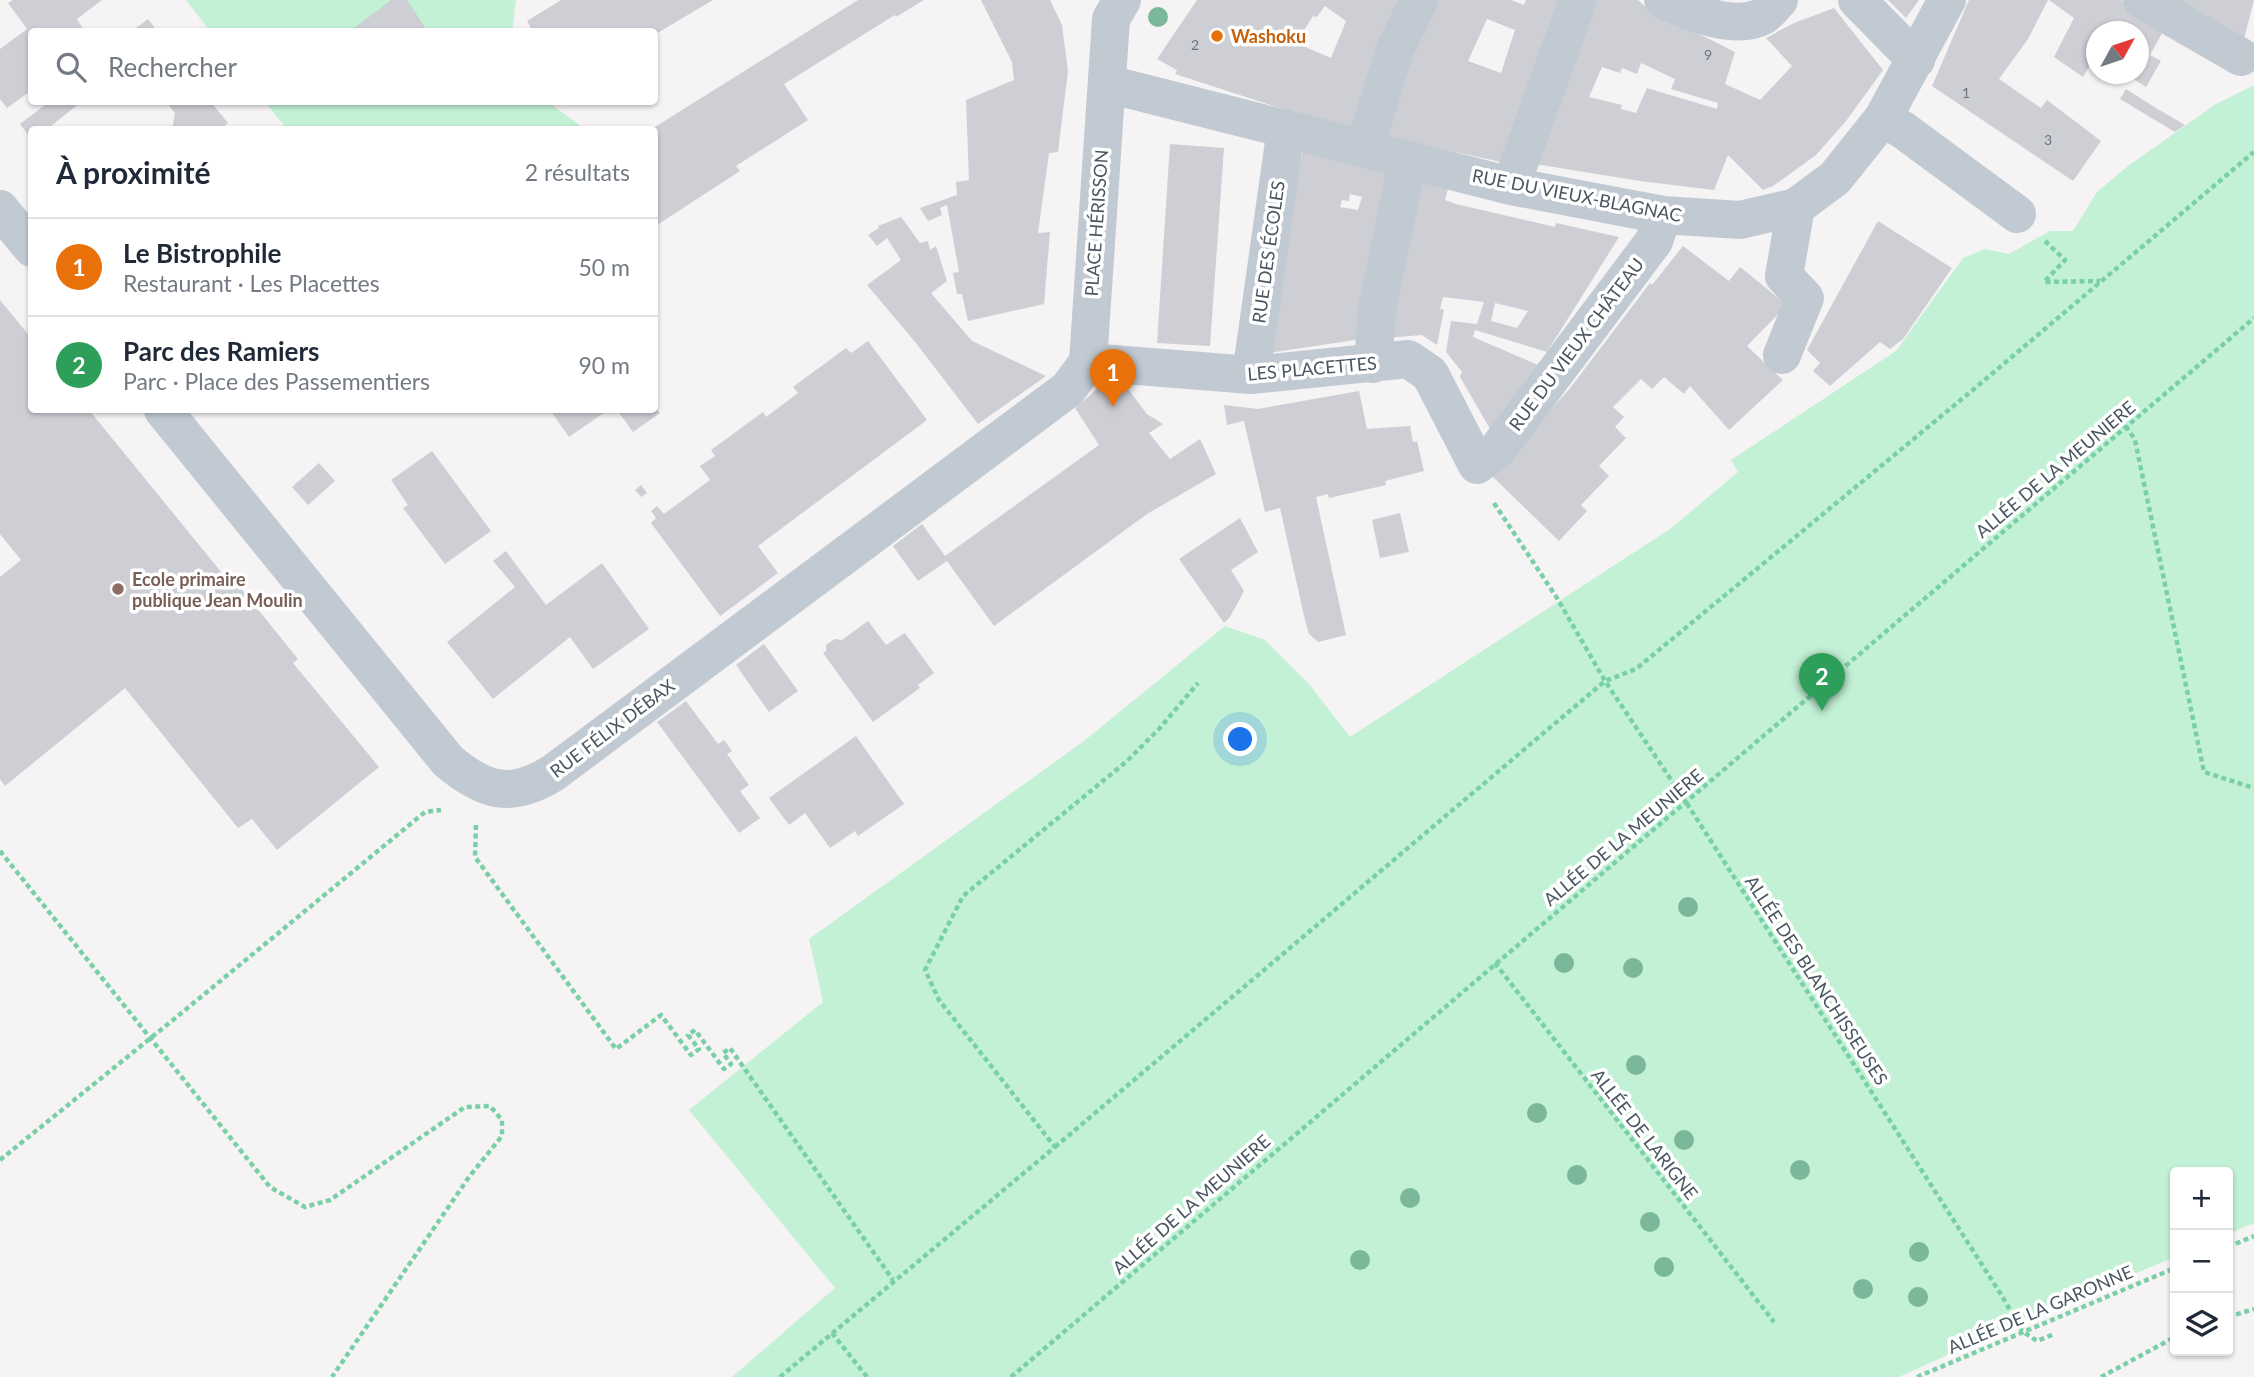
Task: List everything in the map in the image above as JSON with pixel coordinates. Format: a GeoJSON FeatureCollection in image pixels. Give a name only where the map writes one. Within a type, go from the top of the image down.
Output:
{"type":"FeatureCollection","features":[{"type":"Feature","properties":{"kind":"street"},"geometry":{"type":"LineString","coordinates":[[1364,149],[1395,50],[1419,0]]}},
{"type":"Feature","properties":{"kind":"street"},"geometry":{"type":"LineString","coordinates":[[1511,186],[1578,0]]}},
{"type":"Feature","properties":{"kind":"street"},"geometry":{"type":"LineString","coordinates":[[1663,0],[1693,13],[1731,22],[1763,16],[1779,0]]}},
{"type":"Feature","properties":{"kind":"street"},"geometry":{"type":"LineString","coordinates":[[1857,0],[1916,60]]}},
{"type":"Feature","properties":{"kind":"street","name":"RUE DU VIEUX-BLAGNAC"},"geometry":{"type":"LineString","coordinates":[[1108,84],[1511,186],[1663,215],[1740,220],[1797,207],[1835,178],[1883,118],[1947,0]]}},
{"type":"Feature","properties":{"kind":"street"},"geometry":{"type":"LineString","coordinates":[[2142,0],[2241,57]]}},
{"type":"Feature","properties":{"kind":"street","name":"PLACE HÉRISSON"},"geometry":{"type":"LineString","coordinates":[[1088,362],[1103,121],[1108,84],[1107,6]]}},
{"type":"Feature","properties":{"kind":"street"},"geometry":{"type":"LineString","coordinates":[[1883,118],[2017,214]]}},
{"type":"Feature","properties":{"kind":"street","name":"RUE DES ÉCOLES"},"geometry":{"type":"LineString","coordinates":[[1251,375],[1286,128]]}},
{"type":"Feature","properties":{"kind":"street"},"geometry":{"type":"LineString","coordinates":[[1373,364],[1377,309],[1408,160]]}},
{"type":"Feature","properties":{"kind":"street"},"geometry":{"type":"LineString","coordinates":[[1782,355],[1805,299],[1784,276],[1797,207]]}},
{"type":"Feature","properties":{"kind":"street"},"geometry":{"type":"LineString","coordinates":[[0,209],[28,243]]}},
{"type":"Feature","properties":{"kind":"street","name":"RUE DU VIEUX CHÂTEAU"},"geometry":{"type":"LineString","coordinates":[[1477,465],[1497,450],[1654,241],[1663,215]]}},
{"type":"Feature","properties":{"kind":"street","name":"LES PLACETTES"},"geometry":{"type":"LineString","coordinates":[[1088,362],[1251,375],[1408,359],[1430,374],[1477,465]]}},
{"type":"Feature","properties":{"kind":"street","name":"RUE FÉLIX DÉBAX"},"geometry":{"type":"LineString","coordinates":[[165,413],[448,761],[481,795],[519,789],[553,773],[1068,389],[1088,362]]}},
{"type":"Feature","properties":{"kind":"path"},"geometry":{"type":"LineString","coordinates":[[780,1377],[1605,681],[1636,669],[2254,152]]}},
{"type":"Feature","properties":{"kind":"path"},"geometry":{"type":"LineString","coordinates":[[2017,214],[2065,260],[2044,282],[2102,281]]}},
{"type":"Feature","properties":{"kind":"path","name":"ALLÉE DE LA MEUNIERE"},"geometry":{"type":"LineString","coordinates":[[1011,1377],[2254,318]]}},
{"type":"Feature","properties":{"kind":"path"},"geometry":{"type":"LineString","coordinates":[[2126,426],[2135,440],[2204,772],[2254,788]]}},
{"type":"Feature","properties":{"kind":"path","name":"ALLÉE DES BLANCHISSEUSES"},"geometry":{"type":"LineString","coordinates":[[1498,509],[1557,598],[1605,681],[1686,802],[2022,1331]]}},
{"type":"Feature","properties":{"kind":"path"},"geometry":{"type":"LineString","coordinates":[[1055,1147],[939,1000],[925,970],[963,896],[1126,762],[1198,683]]}},
{"type":"Feature","properties":{"kind":"path"},"geometry":{"type":"LineString","coordinates":[[0,1160],[425,812],[481,795],[475,856],[615,1049],[662,1015],[691,1055],[699,1049],[688,1035],[695,1030],[724,1069],[731,1064],[723,1053],[730,1048],[893,1280]]}},
{"type":"Feature","properties":{"kind":"path"},"geometry":{"type":"LineString","coordinates":[[0,851],[270,1186],[305,1207],[330,1200],[465,1107],[490,1105],[502,1120],[502,1136],[469,1177],[332,1377]]}},
{"type":"Feature","properties":{"kind":"path","name":"ALLÉE DE LARIGNE"},"geometry":{"type":"LineString","coordinates":[[1495,963],[1774,1322]]}},
{"type":"Feature","properties":{"kind":"path"},"geometry":{"type":"LineString","coordinates":[[2233,1245],[2254,1236]]}},
{"type":"Feature","properties":{"kind":"path","name":"ALLÉE DE LA GARONNE"},"geometry":{"type":"LineString","coordinates":[[1917,1377],[2170,1270]]}},
{"type":"Feature","properties":{"kind":"path"},"geometry":{"type":"LineString","coordinates":[[2233,1315],[2254,1309]]}},
{"type":"Feature","properties":{"kind":"path"},"geometry":{"type":"LineString","coordinates":[[2022,1331],[2037,1341],[2054,1334]]}},
{"type":"Feature","properties":{"kind":"path"},"geometry":{"type":"LineString","coordinates":[[832,1333],[867,1377]]}},
{"type":"Feature","properties":{"kind":"path"},"geometry":{"type":"LineString","coordinates":[[2101,1377],[2170,1340]]}},
{"type":"Feature","properties":{"kind":"green space"},"geometry":{"type":"Polygon","coordinates":[[[186,0],[516,0],[512,28],[208,28],[186,0]]]}},
{"type":"Feature","properties":{"kind":"green space"},"geometry":{"type":"Polygon","coordinates":[[[2254,85],[2254,1223],[2233,1232],[2233,1167],[2170,1167],[2170,1259],[2033,1316],[1899,1377],[732,1377],[835,1288],[689,1110],[823,1002],[809,939],[1084,741],[1225,626],[1265,640],[1309,684],[1350,737],[1670,529],[1738,472],[1731,460],[1896,351],[1963,258],[1985,249],[2009,254],[2050,231],[2073,231],[2097,192],[2128,166],[2216,104],[2254,85]]]}},
{"type":"Feature","properties":{"kind":"green space"},"geometry":{"type":"Polygon","coordinates":[[[267,105],[552,105],[581,126],[285,126],[267,105]]]}},
{"type":"Feature","properties":{"kind":"building"},"geometry":{"type":"Polygon","coordinates":[[[13,0],[102,0],[77,19],[81,28],[28,28],[28,93],[7,108],[0,99],[0,49],[27,29],[8,3],[13,0]]]}},
{"type":"Feature","properties":{"kind":"building"},"geometry":{"type":"Polygon","coordinates":[[[391,0],[407,0],[425,27],[424,28],[354,28],[391,0]]]}},
{"type":"Feature","properties":{"kind":"building"},"geometry":{"type":"Polygon","coordinates":[[[561,0],[713,0],[658,33],[658,28],[531,28],[527,21],[561,0]]]}},
{"type":"Feature","properties":{"kind":"building"},"geometry":{"type":"Polygon","coordinates":[[[858,0],[924,0],[784,84],[808,120],[736,166],[740,171],[658,224],[656,126],[858,0]]]}},
{"type":"Feature","properties":{"kind":"building"},"geometry":{"type":"Polygon","coordinates":[[[981,0],[1050,0],[1062,25],[1068,71],[1058,152],[1049,153],[1038,233],[1050,232],[1044,304],[968,321],[962,294],[957,294],[953,273],[959,272],[947,205],[940,208],[942,215],[928,221],[920,208],[957,195],[956,182],[969,180],[966,100],[1014,80],[1012,62],[981,0]]]}},
{"type":"Feature","properties":{"kind":"building"},"geometry":{"type":"Polygon","coordinates":[[[1197,0],[1405,0],[1357,133],[1175,74],[1177,70],[1157,59],[1197,0]],[[1325,6],[1317,17],[1313,16],[1296,43],[1331,58],[1346,21],[1325,6]]]}},
{"type":"Feature","properties":{"kind":"building"},"geometry":{"type":"Polygon","coordinates":[[[1431,0],[1511,0],[1524,5],[1526,0],[1566,0],[1510,164],[1377,135],[1431,0]],[[1487,19],[1468,61],[1501,73],[1515,30],[1487,19]]]}},
{"type":"Feature","properties":{"kind":"building"},"geometry":{"type":"Polygon","coordinates":[[[1590,0],[1638,0],[1647,8],[1735,52],[1725,84],[1760,100],[1792,66],[1766,38],[1794,23],[1834,8],[1883,70],[1846,121],[1816,155],[1773,186],[1763,190],[1728,155],[1714,190],[1529,163],[1590,0]],[[1641,63],[1637,74],[1622,68],[1620,73],[1602,67],[1589,97],[1622,105],[1621,109],[1636,113],[1647,88],[1717,109],[1718,103],[1671,89],[1675,79],[1641,63]]]}},
{"type":"Feature","properties":{"kind":"building"},"geometry":{"type":"Polygon","coordinates":[[[1888,0],[1919,0],[1906,18],[1888,0]]]}},
{"type":"Feature","properties":{"kind":"building"},"geometry":{"type":"Polygon","coordinates":[[[1969,0],[2048,0],[2028,39],[1999,79],[2041,108],[2047,100],[2101,141],[2073,181],[1932,86],[1969,0]]]}},
{"type":"Feature","properties":{"kind":"building"},"geometry":{"type":"Polygon","coordinates":[[[2049,0],[2121,0],[2165,28],[2150,55],[2161,61],[2149,82],[2149,21],[2086,21],[2086,72],[2083,77],[2054,57],[2074,18],[2049,0]]]}},
{"type":"Feature","properties":{"kind":"building"},"geometry":{"type":"Polygon","coordinates":[[[2173,0],[2254,0],[2243,43],[2173,0]]]}},
{"type":"Feature","properties":{"kind":"building"},"geometry":{"type":"Polygon","coordinates":[[[148,19],[155,28],[136,28],[148,19]]]}},
{"type":"Feature","properties":{"kind":"building"},"geometry":{"type":"Polygon","coordinates":[[[2126,89],[2185,125],[2175,132],[2120,99],[2126,89]]]}},
{"type":"Feature","properties":{"kind":"building"},"geometry":{"type":"Polygon","coordinates":[[[45,105],[77,105],[51,126],[28,126],[28,135],[20,124],[45,105]]]}},
{"type":"Feature","properties":{"kind":"building"},"geometry":{"type":"Polygon","coordinates":[[[169,105],[213,105],[228,123],[225,126],[173,126],[175,113],[169,105]]]}},
{"type":"Feature","properties":{"kind":"building"},"geometry":{"type":"Polygon","coordinates":[[[1170,144],[1224,148],[1210,346],[1157,343],[1170,144]]]}},
{"type":"Feature","properties":{"kind":"building"},"geometry":{"type":"Polygon","coordinates":[[[1304,147],[1392,170],[1362,339],[1261,354],[1288,203],[1304,147]],[[1350,194],[1349,201],[1342,200],[1340,207],[1358,210],[1362,197],[1350,194]]]}},
{"type":"Feature","properties":{"kind":"building"},"geometry":{"type":"Polygon","coordinates":[[[1414,180],[1448,189],[1445,200],[1456,204],[1555,227],[1556,223],[1619,237],[1547,352],[1475,330],[1473,337],[1538,365],[1493,434],[1460,377],[1462,372],[1446,352],[1451,321],[1477,324],[1484,302],[1443,297],[1440,309],[1444,310],[1437,345],[1422,335],[1386,338],[1414,180]],[[1495,303],[1491,321],[1517,328],[1528,311],[1495,303]]]}},
{"type":"Feature","properties":{"kind":"building"},"geometry":{"type":"Polygon","coordinates":[[[901,217],[920,243],[928,241],[930,250],[936,246],[947,281],[931,293],[972,341],[1046,376],[978,424],[867,285],[901,260],[887,238],[877,246],[868,235],[879,228],[878,226],[901,217]]]}},
{"type":"Feature","properties":{"kind":"building"},"geometry":{"type":"Polygon","coordinates":[[[1878,221],[1952,268],[1903,339],[1890,349],[1880,342],[1830,386],[1813,371],[1820,363],[1807,350],[1878,221]]]}},
{"type":"Feature","properties":{"kind":"building"},"geometry":{"type":"Polygon","coordinates":[[[1683,246],[1729,281],[1740,267],[1787,305],[1747,346],[1783,380],[1729,430],[1690,386],[1684,394],[1664,377],[1652,389],[1641,379],[1613,407],[1624,417],[1615,427],[1626,438],[1599,466],[1609,476],[1581,505],[1587,511],[1559,541],[1492,476],[1571,387],[1650,283],[1652,285],[1683,246]]]}},
{"type":"Feature","properties":{"kind":"building","name":"Ecole primaire publique Jean Moulin"},"geometry":{"type":"Polygon","coordinates":[[[0,300],[28,334],[28,413],[91,413],[235,589],[239,586],[298,659],[293,663],[379,767],[277,850],[252,819],[238,828],[125,688],[5,786],[0,779],[0,577],[21,560],[0,534],[0,300]]]}},
{"type":"Feature","properties":{"kind":"building"},"geometry":{"type":"Polygon","coordinates":[[[868,341],[927,420],[758,546],[778,573],[720,616],[651,523],[656,518],[651,511],[657,506],[664,514],[710,480],[700,466],[715,456],[711,450],[763,412],[766,417],[798,393],[793,387],[846,348],[851,353],[868,341]]]}},
{"type":"Feature","properties":{"kind":"building"},"geometry":{"type":"Polygon","coordinates":[[[1112,384],[1128,389],[1147,414],[1163,424],[1149,433],[1170,459],[1200,439],[1216,474],[1147,514],[994,626],[947,561],[918,581],[893,546],[922,524],[945,556],[1099,445],[1075,408],[1097,389],[1112,384]]]}},
{"type":"Feature","properties":{"kind":"building"},"geometry":{"type":"Polygon","coordinates":[[[1359,391],[1367,429],[1410,426],[1413,442],[1417,441],[1424,471],[1385,481],[1386,485],[1329,498],[1328,494],[1316,497],[1346,635],[1318,642],[1309,634],[1305,620],[1280,508],[1265,512],[1244,421],[1227,425],[1224,405],[1258,409],[1359,391]]]}},
{"type":"Feature","properties":{"kind":"building"},"geometry":{"type":"Polygon","coordinates":[[[658,411],[660,413],[633,432],[619,413],[658,413],[658,411]]]}},
{"type":"Feature","properties":{"kind":"building"},"geometry":{"type":"Polygon","coordinates":[[[552,413],[604,413],[569,437],[552,413]]]}},
{"type":"Feature","properties":{"kind":"building"},"geometry":{"type":"Polygon","coordinates":[[[432,451],[491,531],[445,564],[403,508],[408,505],[391,480],[432,451]]]}},
{"type":"Feature","properties":{"kind":"building"},"geometry":{"type":"Polygon","coordinates":[[[319,463],[335,481],[308,505],[292,487],[319,463]]]}},
{"type":"Feature","properties":{"kind":"building"},"geometry":{"type":"Polygon","coordinates":[[[641,485],[647,493],[641,497],[635,490],[641,485]]]}},
{"type":"Feature","properties":{"kind":"building"},"geometry":{"type":"Polygon","coordinates":[[[1400,513],[1409,552],[1380,558],[1372,520],[1400,513]]]}},
{"type":"Feature","properties":{"kind":"building"},"geometry":{"type":"Polygon","coordinates":[[[1240,518],[1258,552],[1231,570],[1244,591],[1224,623],[1179,559],[1240,518]]]}},
{"type":"Feature","properties":{"kind":"building"},"geometry":{"type":"Polygon","coordinates":[[[506,551],[546,605],[602,563],[649,629],[593,669],[570,637],[493,699],[447,642],[515,587],[493,561],[506,551]]]}},
{"type":"Feature","properties":{"kind":"building"},"geometry":{"type":"Polygon","coordinates":[[[868,621],[886,645],[905,633],[934,673],[918,685],[920,688],[873,722],[823,653],[826,651],[826,645],[835,639],[842,640],[868,621]]]}},
{"type":"Feature","properties":{"kind":"building"},"geometry":{"type":"Polygon","coordinates":[[[764,644],[798,691],[769,712],[736,665],[764,644]]]}},
{"type":"Feature","properties":{"kind":"building"},"geometry":{"type":"Polygon","coordinates":[[[686,701],[718,744],[724,740],[732,751],[727,754],[749,785],[740,791],[760,818],[739,833],[657,722],[686,701]]]}},
{"type":"Feature","properties":{"kind":"building"},"geometry":{"type":"Polygon","coordinates":[[[856,736],[904,804],[858,836],[855,831],[830,848],[805,813],[789,825],[769,798],[856,736]]]}},
{"type":"Feature","properties":{"kind":"place","name":"Washoku"},"geometry":{"type":"Point","coordinates":[1217,36]}},
{"type":"Feature","properties":{"kind":"place","name":"Le Bistrophile"},"geometry":{"type":"Point","coordinates":[1113,407]}},
{"type":"Feature","properties":{"kind":"place","name":"Ecole primaire publique Jean Moulin"},"geometry":{"type":"Point","coordinates":[118,589]}},
{"type":"Feature","properties":{"kind":"place","name":"Parc des Ramiers"},"geometry":{"type":"Point","coordinates":[1822,711]}}]}
